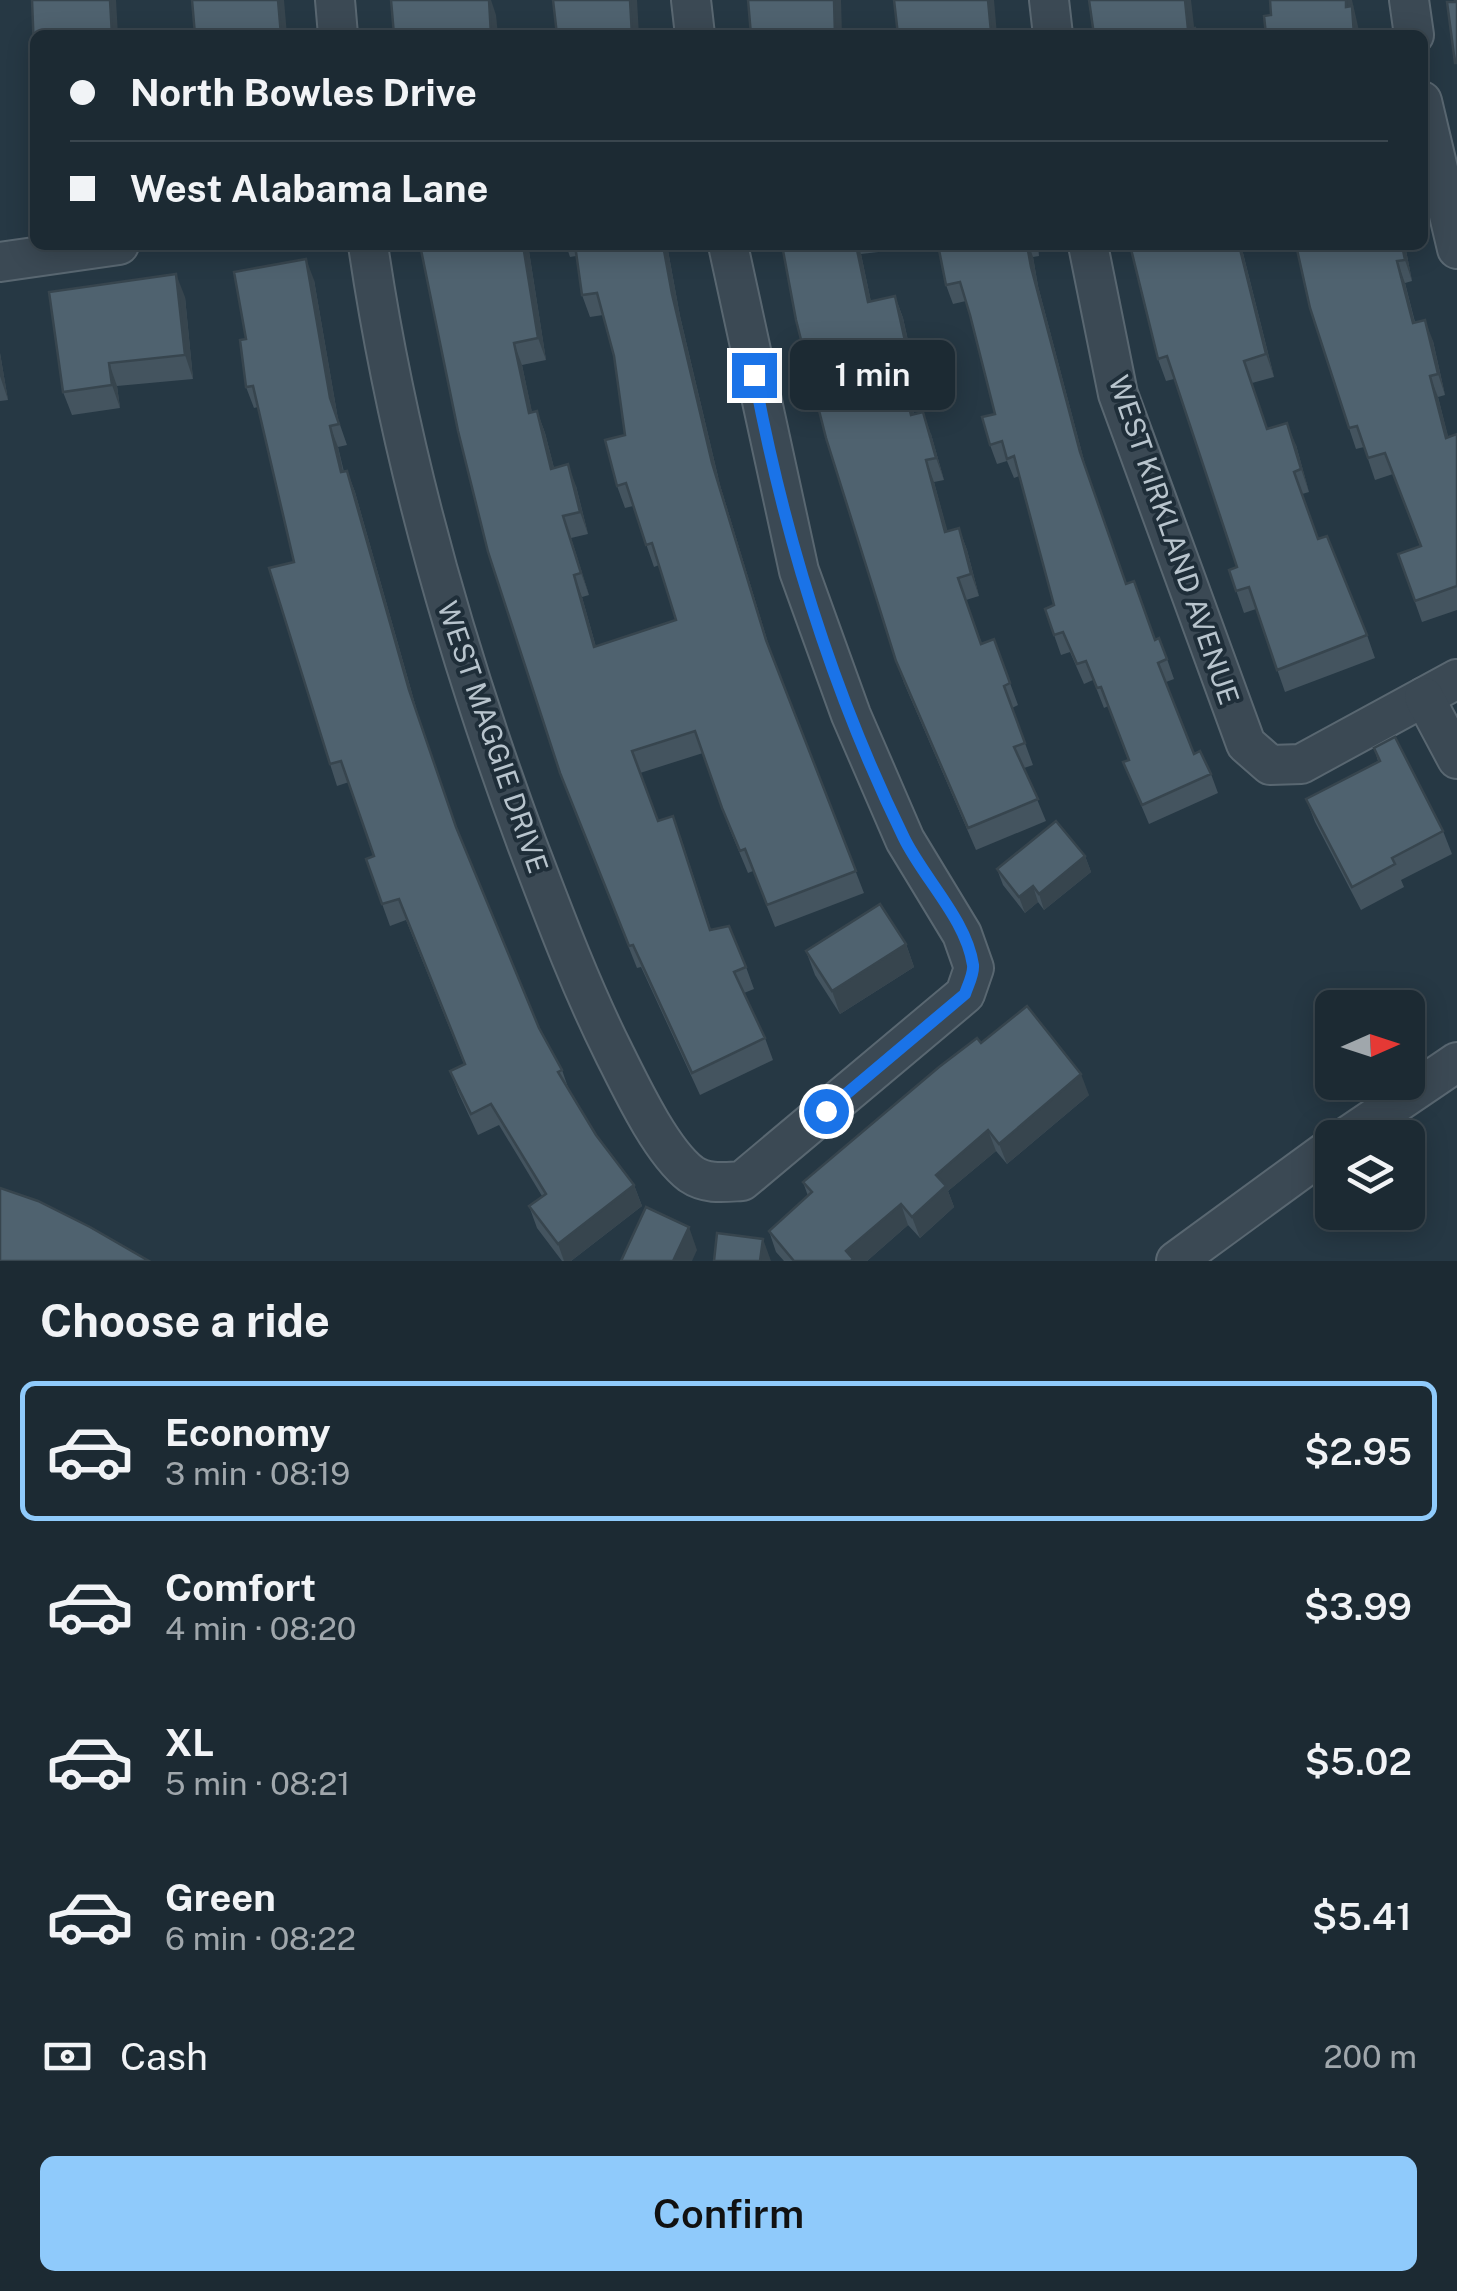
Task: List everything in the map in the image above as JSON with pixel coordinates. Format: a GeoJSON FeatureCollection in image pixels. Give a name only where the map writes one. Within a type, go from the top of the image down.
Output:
{"type":"FeatureCollection","features":[{"type":"Feature","properties":{"kind":"street"},"geometry":{"type":"LineString","coordinates":[[335,0],[338,30]]}},
{"type":"Feature","properties":{"kind":"street"},"geometry":{"type":"LineString","coordinates":[[691,0],[695,30]]}},
{"type":"Feature","properties":{"kind":"street"},"geometry":{"type":"LineString","coordinates":[[1049,0],[1052,30]]}},
{"type":"Feature","properties":{"kind":"street"},"geometry":{"type":"LineString","coordinates":[[1410,0],[1413,30]]}},
{"type":"Feature","properties":{"kind":"street"},"geometry":{"type":"LineString","coordinates":[[1428,126],[1457,249]]}},
{"type":"Feature","properties":{"kind":"street"},"geometry":{"type":"LineString","coordinates":[[0,262],[83,250]]}},
{"type":"Feature","properties":{"kind":"street","name":"WEST MAGGIE DRIVE"},"geometry":{"type":"LineString","coordinates":[[369,250],[411,462],[446,604],[490,744],[585,996],[644,1115],[691,1173],[715,1183],[742,1181],[965,994],[974,968],[962,934],[905,840],[851,715],[798,571],[729,250]]}},
{"type":"Feature","properties":{"kind":"street","name":"WEST KIRKLAND AVENUE"},"geometry":{"type":"LineString","coordinates":[[1089,250],[1118,394],[1246,744],[1270,764],[1301,764],[1424,697]]}},
{"type":"Feature","properties":{"kind":"street"},"geometry":{"type":"LineString","coordinates":[[1457,679],[1424,697],[1457,759]]}},
{"type":"Feature","properties":{"kind":"street"},"geometry":{"type":"LineString","coordinates":[[1372,1120],[1457,1062]]}},
{"type":"Feature","properties":{"kind":"street"},"geometry":{"type":"LineString","coordinates":[[1176,1261],[1315,1159]]}},
{"type":"Feature","properties":{"kind":"building"},"geometry":{"type":"Polygon","coordinates":[[[32,0],[110,0],[112,30],[33,30],[32,0]]]}},
{"type":"Feature","properties":{"kind":"building"},"geometry":{"type":"Polygon","coordinates":[[[192,0],[278,0],[281,30],[195,30],[192,0]]]}},
{"type":"Feature","properties":{"kind":"building"},"geometry":{"type":"Polygon","coordinates":[[[391,0],[489,0],[491,30],[394,30],[391,0]]]}},
{"type":"Feature","properties":{"kind":"building"},"geometry":{"type":"Polygon","coordinates":[[[553,0],[630,0],[632,30],[556,30],[553,0]]]}},
{"type":"Feature","properties":{"kind":"building"},"geometry":{"type":"Polygon","coordinates":[[[748,0],[834,0],[835,30],[751,30],[748,0]]]}},
{"type":"Feature","properties":{"kind":"building"},"geometry":{"type":"Polygon","coordinates":[[[894,0],[988,0],[991,30],[897,30],[894,0]]]}},
{"type":"Feature","properties":{"kind":"building"},"geometry":{"type":"Polygon","coordinates":[[[1089,0],[1185,0],[1188,29],[1196,30],[1093,30],[1089,0]]]}},
{"type":"Feature","properties":{"kind":"building"},"geometry":{"type":"Polygon","coordinates":[[[1270,0],[1346,0],[1346,7],[1352,6],[1354,30],[1265,30],[1264,16],[1271,15],[1270,0]]]}},
{"type":"Feature","properties":{"kind":"building"},"geometry":{"type":"Polygon","coordinates":[[[1457,0],[1457,63],[1447,2],[1457,0]]]}},
{"type":"Feature","properties":{"kind":"building"},"geometry":{"type":"Polygon","coordinates":[[[421,250],[524,250],[538,338],[514,343],[529,413],[537,411],[551,469],[568,464],[580,512],[563,516],[581,573],[574,575],[594,647],[676,620],[652,543],[646,545],[626,483],[617,486],[605,440],[625,435],[614,356],[597,293],[582,295],[576,250],[664,250],[712,463],[766,640],[856,871],[767,905],[745,849],[740,851],[722,808],[695,731],[632,751],[658,821],[673,816],[710,930],[729,926],[746,967],[734,972],[765,1038],[692,1073],[633,945],[629,946],[560,773],[488,552],[458,431],[421,250]]]}},
{"type":"Feature","properties":{"kind":"building"},"geometry":{"type":"Polygon","coordinates":[[[783,250],[857,250],[868,302],[895,296],[905,341],[894,344],[911,415],[923,412],[936,458],[926,460],[945,532],[959,528],[971,574],[958,578],[981,644],[994,639],[1010,683],[1004,686],[1025,743],[1014,747],[1038,799],[968,828],[896,661],[826,438],[783,250]]]}},
{"type":"Feature","properties":{"kind":"building"},"geometry":{"type":"Polygon","coordinates":[[[939,250],[1028,250],[1080,452],[1126,584],[1134,581],[1155,640],[1159,638],[1167,659],[1158,663],[1194,754],[1200,751],[1211,774],[1142,805],[1123,762],[1129,760],[1101,687],[1097,688],[1086,661],[1077,664],[1063,632],[1054,635],[1045,609],[1054,605],[1014,456],[1007,459],[1002,441],[990,445],[982,417],[995,414],[970,315],[960,282],[946,285],[939,250]]]}},
{"type":"Feature","properties":{"kind":"building"},"geometry":{"type":"Polygon","coordinates":[[[1131,250],[1240,250],[1266,354],[1244,361],[1267,429],[1287,423],[1301,469],[1294,472],[1318,539],[1327,536],[1367,635],[1277,670],[1249,587],[1236,591],[1229,570],[1237,567],[1167,356],[1158,359],[1131,250]]]}},
{"type":"Feature","properties":{"kind":"building"},"geometry":{"type":"Polygon","coordinates":[[[1297,250],[1403,250],[1405,260],[1397,261],[1413,323],[1425,320],[1438,374],[1430,376],[1446,438],[1457,434],[1457,586],[1415,601],[1398,554],[1421,546],[1385,453],[1368,458],[1357,426],[1349,428],[1310,308],[1297,250]]]}},
{"type":"Feature","properties":{"kind":"building"},"geometry":{"type":"Polygon","coordinates":[[[306,259],[330,398],[339,424],[330,426],[341,472],[347,471],[409,690],[456,827],[539,1028],[562,1070],[558,1072],[596,1135],[634,1185],[558,1244],[529,1206],[546,1194],[491,1104],[471,1114],[450,1071],[465,1064],[399,899],[382,904],[366,859],[374,856],[341,761],[330,764],[269,568],[294,562],[253,386],[246,387],[240,340],[246,339],[234,272],[306,259]]]}},
{"type":"Feature","properties":{"kind":"building"},"geometry":{"type":"Polygon","coordinates":[[[176,274],[185,355],[109,363],[112,385],[63,392],[49,292],[176,274]]]}},
{"type":"Feature","properties":{"kind":"building"},"geometry":{"type":"Polygon","coordinates":[[[1395,737],[1443,831],[1392,858],[1395,864],[1352,887],[1306,799],[1380,761],[1374,748],[1395,737]]]}},
{"type":"Feature","properties":{"kind":"building"},"geometry":{"type":"Polygon","coordinates":[[[1056,821],[1085,856],[1039,894],[1033,886],[1019,897],[997,869],[1056,821]]]}},
{"type":"Feature","properties":{"kind":"building"},"geometry":{"type":"Polygon","coordinates":[[[880,904],[906,944],[832,991],[806,951],[880,904]]]}},
{"type":"Feature","properties":{"kind":"building"},"geometry":{"type":"Polygon","coordinates":[[[1027,1006],[1081,1074],[999,1144],[988,1130],[936,1175],[946,1186],[912,1217],[901,1204],[846,1251],[851,1261],[794,1261],[769,1231],[812,1192],[803,1182],[939,1067],[977,1038],[981,1043],[1027,1006]]]}},
{"type":"Feature","properties":{"kind":"building"},"geometry":{"type":"Polygon","coordinates":[[[0,1188],[38,1201],[149,1261],[0,1261],[0,1188]]]}},
{"type":"Feature","properties":{"kind":"building"},"geometry":{"type":"Polygon","coordinates":[[[646,1207],[689,1227],[673,1261],[621,1261],[646,1207]]]}},
{"type":"Feature","properties":{"kind":"building"},"geometry":{"type":"Polygon","coordinates":[[[717,1233],[763,1239],[760,1261],[714,1261],[717,1233]]]}},
{"type":"Feature","properties":{"kind":"route"},"geometry":{"type":"LineString","coordinates":[[754,375],[798,571],[851,715],[905,840],[962,934],[974,968],[965,994],[826,1111]]}}]}
